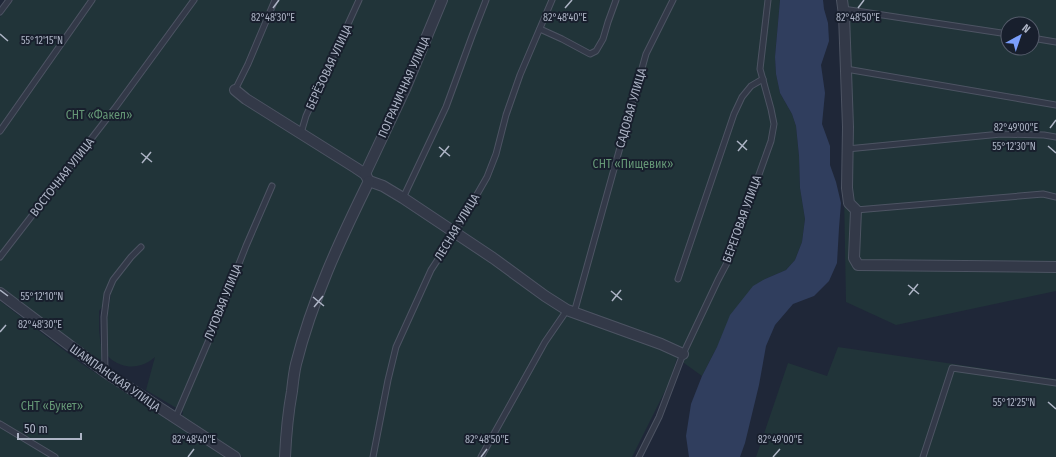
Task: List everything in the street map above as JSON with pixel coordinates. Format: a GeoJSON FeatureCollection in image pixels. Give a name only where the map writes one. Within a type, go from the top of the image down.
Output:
{"type":"FeatureCollection","features":[{"type":"Feature","properties":{"kind":"street","name":"ПОГРАНИЧНАЯ УЛИЦА"},"geometry":{"type":"LineString","coordinates":[[285,457],[287,425],[296,365],[309,319],[323,282],[352,218],[367,178],[406,89],[442,0]]}},
{"type":"Feature","properties":{"kind":"street"},"geometry":{"type":"LineString","coordinates":[[843,5],[846,69],[847,188],[849,203],[856,210],[854,258],[858,265],[1056,267]]}},
{"type":"Feature","properties":{"kind":"street"},"geometry":{"type":"LineString","coordinates":[[234,90],[367,178],[403,198],[493,258],[545,296],[571,311],[661,344],[683,354]]}},
{"type":"Feature","properties":{"kind":"street","name":"ШАМПАНСКАЯ УЛИЦА"},"geometry":{"type":"LineString","coordinates":[[0,293],[105,372],[235,457]]}},
{"type":"Feature","properties":{"kind":"lane"},"geometry":{"type":"LineString","coordinates":[[0,12],[9,0]]}},
{"type":"Feature","properties":{"kind":"lane"},"geometry":{"type":"LineString","coordinates":[[0,131],[92,0]]}},
{"type":"Feature","properties":{"kind":"lane","name":"ВОСТОЧНАЯ УЛИЦА"},"geometry":{"type":"LineString","coordinates":[[0,257],[115,108],[194,0]]}},
{"type":"Feature","properties":{"kind":"lane"},"geometry":{"type":"LineString","coordinates":[[234,90],[248,64],[275,0]]}},
{"type":"Feature","properties":{"kind":"lane","name":"БЕРЁЗОВАЯ УЛИЦА"},"geometry":{"type":"LineString","coordinates":[[301,134],[306,116],[359,0]]}},
{"type":"Feature","properties":{"kind":"lane"},"geometry":{"type":"LineString","coordinates":[[403,198],[446,107],[486,0]]}},
{"type":"Feature","properties":{"kind":"lane","name":"ЛЕСНАЯ УЛИЦА"},"geometry":{"type":"LineString","coordinates":[[373,457],[396,347],[431,270],[455,233],[487,177],[496,154],[506,114],[520,75],[552,0]]}},
{"type":"Feature","properties":{"kind":"lane"},"geometry":{"type":"LineString","coordinates":[[540,29],[590,54],[596,51],[603,39],[616,0]]}},
{"type":"Feature","properties":{"kind":"lane","name":"САДОВАЯ УЛИЦА"},"geometry":{"type":"LineString","coordinates":[[481,457],[545,342],[571,311],[646,54],[673,0]]}},
{"type":"Feature","properties":{"kind":"lane","name":"БЕРЕГОВАЯ УЛИЦА"},"geometry":{"type":"LineString","coordinates":[[639,457],[659,417],[683,354],[728,261],[771,141],[774,124],[760,69],[768,0]]}},
{"type":"Feature","properties":{"kind":"lane"},"geometry":{"type":"LineString","coordinates":[[843,5],[1000,33]]}},
{"type":"Feature","properties":{"kind":"lane"},"geometry":{"type":"LineString","coordinates":[[1040,39],[1056,42]]}},
{"type":"Feature","properties":{"kind":"lane"},"geometry":{"type":"LineString","coordinates":[[846,69],[1056,105]]}},
{"type":"Feature","properties":{"kind":"lane"},"geometry":{"type":"LineString","coordinates":[[678,279],[734,114],[742,97],[752,86],[763,79]]}},
{"type":"Feature","properties":{"kind":"lane"},"geometry":{"type":"LineString","coordinates":[[847,149],[1000,134],[1044,135],[1056,138]]}},
{"type":"Feature","properties":{"kind":"lane","name":"ЛУГОВАЯ УЛИЦА"},"geometry":{"type":"LineString","coordinates":[[175,419],[272,186]]}},
{"type":"Feature","properties":{"kind":"lane"},"geometry":{"type":"LineString","coordinates":[[856,210],[1043,194],[1056,198]]}},
{"type":"Feature","properties":{"kind":"lane"},"geometry":{"type":"LineString","coordinates":[[105,372],[104,317],[106,294],[112,280],[141,247]]}},
{"type":"Feature","properties":{"kind":"lane"},"geometry":{"type":"LineString","coordinates":[[923,457],[952,368],[1056,383]]}},
{"type":"Feature","properties":{"kind":"lane"},"geometry":{"type":"LineString","coordinates":[[0,424],[55,457]]}},
{"type":"Feature","properties":{"kind":"green space"},"geometry":{"type":"Polygon","coordinates":[[[13,0],[780,0],[775,57],[776,74],[780,93],[792,114],[796,126],[800,188],[805,219],[802,242],[795,260],[786,270],[765,279],[717,347],[702,376],[677,358],[669,383],[632,457],[243,457],[182,417],[183,412],[146,390],[155,357],[149,362],[138,366],[122,365],[109,358],[106,351],[106,335],[111,294],[99,311],[99,330],[102,355],[101,359],[97,362],[0,291],[0,17],[13,0]]]}},
{"type":"Feature","properties":{"kind":"green space"},"geometry":{"type":"Polygon","coordinates":[[[840,0],[1056,0],[1056,291],[896,325],[846,302],[840,0]]]}},
{"type":"Feature","properties":{"kind":"green space","name":"СНТ «Букет»"},"geometry":{"type":"Polygon","coordinates":[[[0,301],[82,364],[224,457],[0,457],[0,301]]]}},
{"type":"Feature","properties":{"kind":"green space"},"geometry":{"type":"Polygon","coordinates":[[[838,347],[1056,379],[1056,457],[756,457],[788,363],[827,376],[838,347]]]}},
{"type":"Feature","properties":{"kind":"water"},"geometry":{"type":"Polygon","coordinates":[[[780,0],[823,0],[828,23],[829,41],[821,65],[825,93],[822,124],[830,146],[830,165],[841,203],[837,263],[829,281],[814,296],[793,304],[775,325],[766,346],[759,385],[745,443],[740,457],[689,457],[686,436],[691,404],[730,315],[753,286],[786,270],[795,260],[802,242],[805,219],[800,188],[796,126],[792,114],[780,93],[776,74],[775,57],[780,0]]]}},
{"type":"Feature","properties":{"kind":"park label","name":"СНТ «Факел»"},"geometry":{"type":"Point","coordinates":[99,115]}},
{"type":"Feature","properties":{"kind":"park label","name":"СНТ «Пищевик»"},"geometry":{"type":"Point","coordinates":[633,164]}}]}
